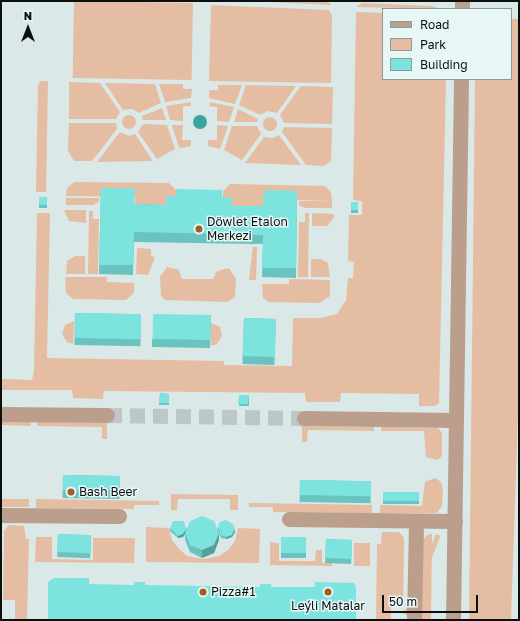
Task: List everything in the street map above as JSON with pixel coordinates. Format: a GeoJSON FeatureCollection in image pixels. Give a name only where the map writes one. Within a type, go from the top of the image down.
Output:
{"type":"FeatureCollection","features":[{"type":"Feature","properties":{"kind":"street"},"geometry":{"type":"LineString","coordinates":[[453,620],[461,80]]}},
{"type":"Feature","properties":{"kind":"street"},"geometry":{"type":"LineString","coordinates":[[1,414],[107,415]]}},
{"type":"Feature","properties":{"kind":"street"},"geometry":{"type":"LineString","coordinates":[[304,418],[456,420]]}},
{"type":"Feature","properties":{"kind":"street"},"geometry":{"type":"LineString","coordinates":[[1,515],[119,516]]}},
{"type":"Feature","properties":{"kind":"street"},"geometry":{"type":"LineString","coordinates":[[289,519],[455,521]]}},
{"type":"Feature","properties":{"kind":"street"},"geometry":{"type":"LineString","coordinates":[[414,620],[416,521]]}},
{"type":"Feature","properties":{"kind":"green space"},"geometry":{"type":"Polygon","coordinates":[[[74,1],[193,3],[192,80],[73,78],[74,1]]]}},
{"type":"Feature","properties":{"kind":"green space"},"geometry":{"type":"Polygon","coordinates":[[[248,1],[328,1],[331,5],[248,1]]]}},
{"type":"Feature","properties":{"kind":"green space"},"geometry":{"type":"Polygon","coordinates":[[[362,3],[432,6],[438,8],[398,8],[356,7],[362,3]]]}},
{"type":"Feature","properties":{"kind":"green space"},"geometry":{"type":"Polygon","coordinates":[[[211,5],[329,10],[332,16],[331,83],[209,81],[211,5]]]}},
{"type":"Feature","properties":{"kind":"green space"},"geometry":{"type":"Polygon","coordinates":[[[356,12],[382,13],[382,80],[446,80],[439,403],[435,406],[419,406],[419,394],[341,393],[340,402],[306,402],[305,393],[104,391],[103,399],[73,398],[72,390],[1,390],[1,379],[32,380],[34,371],[37,213],[50,213],[47,358],[224,361],[224,365],[292,366],[293,318],[321,318],[337,314],[346,300],[348,278],[353,278],[354,262],[348,261],[349,215],[362,215],[362,201],[353,200],[356,12]]]}},
{"type":"Feature","properties":{"kind":"green space"},"geometry":{"type":"Polygon","coordinates":[[[512,19],[519,19],[519,384],[511,620],[469,620],[475,80],[512,80],[512,19]]]}},
{"type":"Feature","properties":{"kind":"green space"},"geometry":{"type":"Polygon","coordinates":[[[41,81],[48,81],[46,192],[36,192],[38,85],[41,81]]]}},
{"type":"Feature","properties":{"kind":"green space"},"geometry":{"type":"Polygon","coordinates":[[[69,82],[100,83],[120,112],[116,119],[69,119],[69,82]]]}},
{"type":"Feature","properties":{"kind":"green space"},"geometry":{"type":"Polygon","coordinates":[[[105,83],[155,84],[161,103],[139,113],[132,109],[123,110],[105,83]]]}},
{"type":"Feature","properties":{"kind":"green space"},"geometry":{"type":"Polygon","coordinates":[[[159,84],[183,84],[183,89],[192,89],[191,98],[165,102],[159,84]]]}},
{"type":"Feature","properties":{"kind":"green space"},"geometry":{"type":"Polygon","coordinates":[[[218,85],[242,85],[235,104],[209,98],[209,90],[218,90],[218,85]]]}},
{"type":"Feature","properties":{"kind":"green space"},"geometry":{"type":"Polygon","coordinates":[[[246,85],[296,86],[277,113],[268,111],[260,115],[239,105],[246,85]]]}},
{"type":"Feature","properties":{"kind":"green space"},"geometry":{"type":"Polygon","coordinates":[[[301,86],[333,87],[332,124],[284,123],[280,115],[301,86]]]}},
{"type":"Feature","properties":{"kind":"green space"},"geometry":{"type":"Polygon","coordinates":[[[191,102],[191,106],[183,106],[183,121],[170,120],[166,106],[191,102]]]}},
{"type":"Feature","properties":{"kind":"green space"},"geometry":{"type":"Polygon","coordinates":[[[210,102],[234,107],[229,122],[217,121],[217,107],[209,106],[210,102]]]}},
{"type":"Feature","properties":{"kind":"green space"},"geometry":{"type":"Polygon","coordinates":[[[162,108],[166,120],[143,120],[142,116],[162,108]]]}},
{"type":"Feature","properties":{"kind":"green space"},"geometry":{"type":"Polygon","coordinates":[[[238,109],[258,119],[257,122],[234,122],[238,109]]]}},
{"type":"Feature","properties":{"kind":"green space"},"geometry":{"type":"Polygon","coordinates":[[[129,115],[134,117],[136,122],[134,127],[129,129],[124,127],[122,122],[124,117],[129,115]]]}},
{"type":"Feature","properties":{"kind":"green space"},"geometry":{"type":"Polygon","coordinates":[[[270,117],[275,119],[277,124],[275,129],[270,131],[265,129],[263,124],[265,119],[270,117]]]}},
{"type":"Feature","properties":{"kind":"green space"},"geometry":{"type":"Polygon","coordinates":[[[69,123],[116,123],[117,129],[92,161],[74,161],[68,151],[69,123]]]}},
{"type":"Feature","properties":{"kind":"green space"},"geometry":{"type":"Polygon","coordinates":[[[143,124],[167,125],[175,149],[157,159],[138,132],[143,124]]]}},
{"type":"Feature","properties":{"kind":"green space"},"geometry":{"type":"Polygon","coordinates":[[[172,125],[183,125],[182,140],[191,140],[191,146],[179,148],[172,125]]]}},
{"type":"Feature","properties":{"kind":"green space"},"geometry":{"type":"Polygon","coordinates":[[[217,125],[228,126],[220,149],[208,146],[208,140],[217,140],[217,125]]]}},
{"type":"Feature","properties":{"kind":"green space"},"geometry":{"type":"Polygon","coordinates":[[[232,126],[257,126],[261,134],[242,160],[224,150],[232,126]]]}},
{"type":"Feature","properties":{"kind":"green space"},"geometry":{"type":"Polygon","coordinates":[[[284,127],[332,128],[331,161],[324,166],[306,165],[282,132],[284,127]]]}},
{"type":"Feature","properties":{"kind":"green space"},"geometry":{"type":"Polygon","coordinates":[[[120,132],[129,136],[135,134],[153,161],[97,162],[120,132]]]}},
{"type":"Feature","properties":{"kind":"green space"},"geometry":{"type":"Polygon","coordinates":[[[279,135],[301,165],[245,163],[264,137],[273,138],[279,135]]]}},
{"type":"Feature","properties":{"kind":"green space"},"geometry":{"type":"Polygon","coordinates":[[[74,182],[169,183],[176,190],[175,206],[135,213],[135,197],[66,196],[67,188],[74,182]]]}},
{"type":"Feature","properties":{"kind":"green space"},"geometry":{"type":"Polygon","coordinates":[[[230,184],[325,186],[331,192],[332,201],[263,199],[263,215],[223,206],[223,191],[230,184]]]}},
{"type":"Feature","properties":{"kind":"green space"},"geometry":{"type":"Polygon","coordinates":[[[66,198],[99,198],[99,202],[93,205],[66,205],[66,198]]]}},
{"type":"Feature","properties":{"kind":"green space"},"geometry":{"type":"Polygon","coordinates":[[[299,201],[332,201],[332,208],[305,208],[299,205],[299,201]]]}},
{"type":"Feature","properties":{"kind":"green space"},"geometry":{"type":"Polygon","coordinates":[[[64,210],[86,210],[86,223],[69,221],[64,210]]]}},
{"type":"Feature","properties":{"kind":"green space"},"geometry":{"type":"Polygon","coordinates":[[[89,211],[93,211],[93,219],[99,219],[98,274],[88,274],[89,211]]]}},
{"type":"Feature","properties":{"kind":"green space"},"geometry":{"type":"Polygon","coordinates":[[[305,213],[309,213],[308,277],[298,277],[299,222],[305,222],[305,213]]]}},
{"type":"Feature","properties":{"kind":"green space"},"geometry":{"type":"Polygon","coordinates":[[[312,213],[334,214],[334,217],[327,226],[312,226],[312,213]]]}},
{"type":"Feature","properties":{"kind":"green space"},"geometry":{"type":"Polygon","coordinates":[[[253,247],[257,247],[256,280],[249,280],[253,247]]]}},
{"type":"Feature","properties":{"kind":"green space"},"geometry":{"type":"Polygon","coordinates":[[[137,248],[151,249],[151,256],[155,257],[148,275],[136,274],[137,248]]]}},
{"type":"Feature","properties":{"kind":"green space"},"geometry":{"type":"Polygon","coordinates":[[[75,256],[85,256],[85,274],[66,274],[67,261],[75,256]]]}},
{"type":"Feature","properties":{"kind":"green space"},"geometry":{"type":"Polygon","coordinates":[[[311,259],[321,259],[328,263],[330,277],[311,277],[311,259]]]}},
{"type":"Feature","properties":{"kind":"green space"},"geometry":{"type":"Polygon","coordinates":[[[167,267],[179,270],[182,279],[213,279],[217,271],[229,268],[236,279],[235,297],[227,302],[165,300],[161,296],[160,277],[167,267]]]}},
{"type":"Feature","properties":{"kind":"green space"},"geometry":{"type":"Polygon","coordinates":[[[65,277],[107,277],[107,282],[134,283],[134,293],[126,300],[73,299],[66,293],[65,277]]]}},
{"type":"Feature","properties":{"kind":"green space"},"geometry":{"type":"Polygon","coordinates":[[[289,279],[330,280],[330,296],[320,303],[269,302],[263,298],[262,284],[289,284],[289,279]]]}},
{"type":"Feature","properties":{"kind":"green space"},"geometry":{"type":"Polygon","coordinates":[[[74,321],[73,344],[67,342],[62,334],[65,325],[74,321]]]}},
{"type":"Feature","properties":{"kind":"green space"},"geometry":{"type":"Polygon","coordinates":[[[211,323],[220,327],[222,336],[217,344],[211,346],[211,323]]]}},
{"type":"Feature","properties":{"kind":"green space"},"geometry":{"type":"Polygon","coordinates":[[[1,421],[31,422],[31,426],[1,425],[1,421]]]}},
{"type":"Feature","properties":{"kind":"green space"},"geometry":{"type":"Polygon","coordinates":[[[37,422],[107,423],[107,439],[102,439],[102,427],[37,426],[37,422]]]}},
{"type":"Feature","properties":{"kind":"green space"},"geometry":{"type":"Polygon","coordinates":[[[302,426],[374,427],[374,431],[308,430],[307,442],[302,442],[302,426]]]}},
{"type":"Feature","properties":{"kind":"green space"},"geometry":{"type":"Polygon","coordinates":[[[381,427],[438,428],[442,433],[442,456],[437,460],[426,457],[424,431],[381,431],[381,427]]]}},
{"type":"Feature","properties":{"kind":"green space"},"geometry":{"type":"Polygon","coordinates":[[[435,478],[441,482],[443,490],[442,506],[437,513],[380,513],[380,505],[422,506],[425,482],[435,478]]]}},
{"type":"Feature","properties":{"kind":"green space"},"geometry":{"type":"Polygon","coordinates":[[[171,494],[238,495],[238,510],[230,510],[230,499],[178,499],[177,510],[171,510],[171,494]]]}},
{"type":"Feature","properties":{"kind":"green space"},"geometry":{"type":"Polygon","coordinates":[[[1,499],[29,499],[29,507],[1,507],[1,499]]]}},
{"type":"Feature","properties":{"kind":"green space"},"geometry":{"type":"Polygon","coordinates":[[[36,499],[159,501],[159,505],[134,505],[134,509],[36,508],[36,499]]]}},
{"type":"Feature","properties":{"kind":"green space"},"geometry":{"type":"Polygon","coordinates":[[[249,503],[372,505],[372,513],[273,512],[273,507],[249,507],[249,503]]]}},
{"type":"Feature","properties":{"kind":"green space"},"geometry":{"type":"Polygon","coordinates":[[[9,525],[24,526],[26,539],[29,539],[27,620],[15,620],[15,600],[3,600],[4,531],[9,525]]]}},
{"type":"Feature","properties":{"kind":"green space"},"geometry":{"type":"Polygon","coordinates":[[[146,527],[169,528],[172,540],[179,549],[187,556],[203,559],[219,556],[228,550],[235,541],[238,528],[260,529],[259,563],[146,562],[146,527]]]}},
{"type":"Feature","properties":{"kind":"green space"},"geometry":{"type":"Polygon","coordinates":[[[382,532],[399,532],[404,538],[403,606],[391,606],[391,620],[376,620],[377,544],[381,544],[382,532]]]}},
{"type":"Feature","properties":{"kind":"green space"},"geometry":{"type":"Polygon","coordinates":[[[432,534],[431,620],[421,620],[422,541],[427,535],[432,534]]]}},
{"type":"Feature","properties":{"kind":"green space"},"geometry":{"type":"Polygon","coordinates":[[[436,534],[441,536],[408,616],[404,614],[436,534]]]}},
{"type":"Feature","properties":{"kind":"green space"},"geometry":{"type":"Polygon","coordinates":[[[36,537],[52,537],[52,559],[93,560],[93,538],[135,538],[134,563],[35,562],[36,537]]]}},
{"type":"Feature","properties":{"kind":"green space"},"geometry":{"type":"Polygon","coordinates":[[[270,542],[279,543],[279,561],[315,561],[316,550],[322,550],[322,563],[332,563],[332,566],[270,565],[270,542]]]}},
{"type":"Feature","properties":{"kind":"green space"},"geometry":{"type":"Polygon","coordinates":[[[354,543],[370,543],[370,566],[354,566],[354,543]]]}},
{"type":"Feature","properties":{"kind":"water"},"geometry":{"type":"Polygon","coordinates":[[[197,115],[203,115],[207,119],[207,125],[203,129],[197,129],[193,125],[193,119],[197,115]]]}},
{"type":"Feature","properties":{"kind":"building","name":"Döwlet Etalon Merkezi"},"geometry":{"type":"Polygon","coordinates":[[[101,188],[135,188],[134,204],[166,205],[166,196],[176,196],[176,189],[222,190],[222,197],[232,198],[232,206],[263,206],[264,190],[297,191],[296,268],[262,268],[263,235],[134,232],[133,265],[99,265],[101,188]]]}},
{"type":"Feature","properties":{"kind":"building"},"geometry":{"type":"Polygon","coordinates":[[[39,197],[47,197],[47,205],[39,205],[39,197]]]}},
{"type":"Feature","properties":{"kind":"building"},"geometry":{"type":"Polygon","coordinates":[[[351,202],[358,202],[358,210],[351,210],[351,202]]]}},
{"type":"Feature","properties":{"kind":"building"},"geometry":{"type":"Polygon","coordinates":[[[75,313],[141,314],[141,339],[75,338],[75,313]]]}},
{"type":"Feature","properties":{"kind":"building"},"geometry":{"type":"Polygon","coordinates":[[[153,314],[211,315],[211,340],[153,339],[153,314]]]}},
{"type":"Feature","properties":{"kind":"building"},"geometry":{"type":"Polygon","coordinates":[[[244,318],[276,319],[275,357],[243,356],[244,318]]]}},
{"type":"Feature","properties":{"kind":"building"},"geometry":{"type":"Polygon","coordinates":[[[160,393],[169,394],[169,403],[159,403],[160,393]]]}},
{"type":"Feature","properties":{"kind":"building"},"geometry":{"type":"Polygon","coordinates":[[[239,395],[249,395],[248,404],[238,404],[239,395]]]}},
{"type":"Feature","properties":{"kind":"building"},"geometry":{"type":"Polygon","coordinates":[[[63,475],[120,476],[120,491],[63,490],[63,475]]]}},
{"type":"Feature","properties":{"kind":"building"},"geometry":{"type":"Polygon","coordinates":[[[300,480],[371,481],[371,496],[300,495],[300,480]]]}},
{"type":"Feature","properties":{"kind":"building"},"geometry":{"type":"Polygon","coordinates":[[[383,492],[419,492],[419,501],[383,501],[383,492]]]}},
{"type":"Feature","properties":{"kind":"building"},"geometry":{"type":"Polygon","coordinates":[[[202,516],[214,521],[219,533],[214,545],[202,550],[190,545],[185,533],[190,521],[202,516]]]}},
{"type":"Feature","properties":{"kind":"building"},"geometry":{"type":"Polygon","coordinates":[[[226,520],[233,524],[235,529],[232,535],[226,537],[221,535],[218,527],[220,522],[226,520]]]}},
{"type":"Feature","properties":{"kind":"building"},"geometry":{"type":"Polygon","coordinates":[[[173,521],[184,521],[186,529],[183,534],[178,536],[170,528],[173,521]]]}},
{"type":"Feature","properties":{"kind":"building"},"geometry":{"type":"Polygon","coordinates":[[[58,534],[91,535],[90,553],[57,552],[58,534]]]}},
{"type":"Feature","properties":{"kind":"building"},"geometry":{"type":"Polygon","coordinates":[[[281,537],[306,537],[306,553],[281,553],[281,537]]]}},
{"type":"Feature","properties":{"kind":"building"},"geometry":{"type":"Polygon","coordinates":[[[326,539],[352,540],[351,559],[325,558],[326,539]]]}},
{"type":"Feature","properties":{"kind":"building"},"geometry":{"type":"Polygon","coordinates":[[[54,578],[89,578],[89,584],[134,585],[134,582],[145,582],[145,585],[260,587],[260,584],[271,584],[271,587],[315,587],[315,582],[354,583],[356,588],[356,620],[53,620],[48,619],[48,582],[54,578]]]}},
{"type":"Feature","properties":{"kind":"tunnel"},"geometry":{"type":"LineString","coordinates":[[107,415],[304,418]]}},
{"type":"Feature","properties":{"kind":"place","name":"Döwlet Etalon Merkezi"},"geometry":{"type":"Point","coordinates":[199,229]}},
{"type":"Feature","properties":{"kind":"place","name":"Bash Beer"},"geometry":{"type":"Point","coordinates":[71,492]}},
{"type":"Feature","properties":{"kind":"place","name":"Pizza#1"},"geometry":{"type":"Point","coordinates":[203,592]}},
{"type":"Feature","properties":{"kind":"place","name":"Leýli Matalar"},"geometry":{"type":"Point","coordinates":[328,592]}}]}
